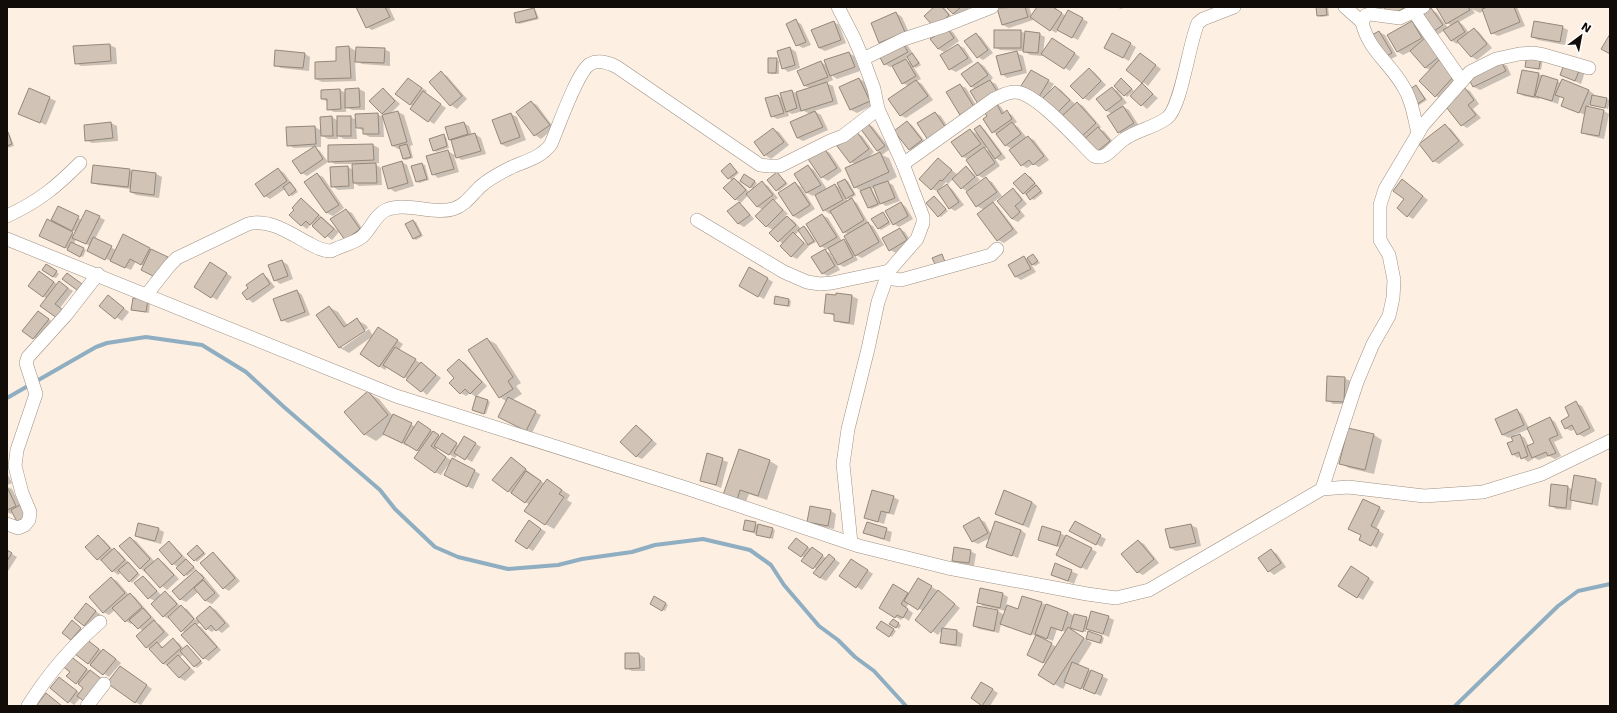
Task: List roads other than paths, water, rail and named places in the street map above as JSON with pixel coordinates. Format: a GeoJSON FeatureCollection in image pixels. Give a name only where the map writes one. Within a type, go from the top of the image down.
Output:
{"type":"FeatureCollection","features":[{"type":"Feature","properties":{"kind":"street"},"geometry":{"type":"LineString","coordinates":[[838,7],[863,59],[874,89],[878,109],[903,164],[923,217],[923,223],[917,239],[887,275],[878,302],[848,429],[843,464],[851,543]]}},
{"type":"Feature","properties":{"kind":"street"},"geometry":{"type":"LineString","coordinates":[[863,59],[904,39],[944,26],[992,7]]}},
{"type":"Feature","properties":{"kind":"street"},"geometry":{"type":"LineString","coordinates":[[903,164],[994,99],[1004,94],[1016,92],[1025,94],[1038,102],[1094,156],[1099,158],[1104,156],[1125,138],[1168,118],[1176,105],[1198,24],[1203,19],[1234,7]]}},
{"type":"Feature","properties":{"kind":"street"},"geometry":{"type":"LineString","coordinates":[[1344,7],[1362,22],[1368,40],[1377,54],[1397,77],[1405,90],[1418,133]]}},
{"type":"Feature","properties":{"kind":"street"},"geometry":{"type":"LineString","coordinates":[[1362,22],[1366,15],[1370,14],[1400,18],[1419,10],[1462,81]]}},
{"type":"Feature","properties":{"kind":"street"},"geometry":{"type":"LineString","coordinates":[[1322,489],[1357,382],[1373,344],[1389,316],[1393,298],[1394,280],[1389,255],[1380,240],[1380,206],[1385,190],[1423,124],[1470,72],[1496,59],[1519,54],[1533,53],[1589,68]]}},
{"type":"Feature","properties":{"kind":"street"},"geometry":{"type":"LineString","coordinates":[[147,294],[177,258],[248,224],[256,222],[272,225],[317,248],[331,251],[359,238],[385,210],[401,208],[442,210],[453,209],[461,205],[481,186],[493,178],[508,169],[541,155],[546,151],[551,144],[581,74],[591,64],[597,62],[610,64],[617,67],[760,165],[780,166],[843,136],[878,109]]}},
{"type":"Feature","properties":{"kind":"street"},"geometry":{"type":"LineString","coordinates":[[7,216],[30,205],[45,195],[80,164]]}},
{"type":"Feature","properties":{"kind":"street"},"geometry":{"type":"LineString","coordinates":[[697,220],[784,272],[807,282],[820,284],[887,275],[901,280],[991,255],[997,249]]}},
{"type":"Feature","properties":{"kind":"street"},"geometry":{"type":"LineString","coordinates":[[7,239],[98,274],[396,396],[851,543],[948,568],[1116,598],[1148,590],[1322,489],[1348,487],[1424,496],[1483,492],[1542,474],[1610,441]]}},
{"type":"Feature","properties":{"kind":"street"},"geometry":{"type":"LineString","coordinates":[[7,524],[18,528],[25,525],[30,516],[30,512],[22,494],[15,466],[17,450],[37,391],[26,363],[32,352],[66,315],[98,274]]}},
{"type":"Feature","properties":{"kind":"street"},"geometry":{"type":"LineString","coordinates":[[28,706],[37,691],[60,662],[100,622]]}},
{"type":"Feature","properties":{"kind":"street"},"geometry":{"type":"LineString","coordinates":[[87,706],[104,684]]}},
{"type":"Feature","properties":{"kind":"waterway"},"geometry":{"type":"LineString","coordinates":[[7,398],[96,347],[107,343],[146,337],[202,345],[246,372],[380,490],[395,509],[435,547],[458,557],[508,569],[558,565],[582,559],[632,552],[655,545],[703,539],[750,550],[771,565],[784,585],[819,626],[874,671],[906,706]]}},
{"type":"Feature","properties":{"kind":"waterway"},"geometry":{"type":"LineString","coordinates":[[1455,706],[1558,606],[1578,591],[1610,584]]}}]}
